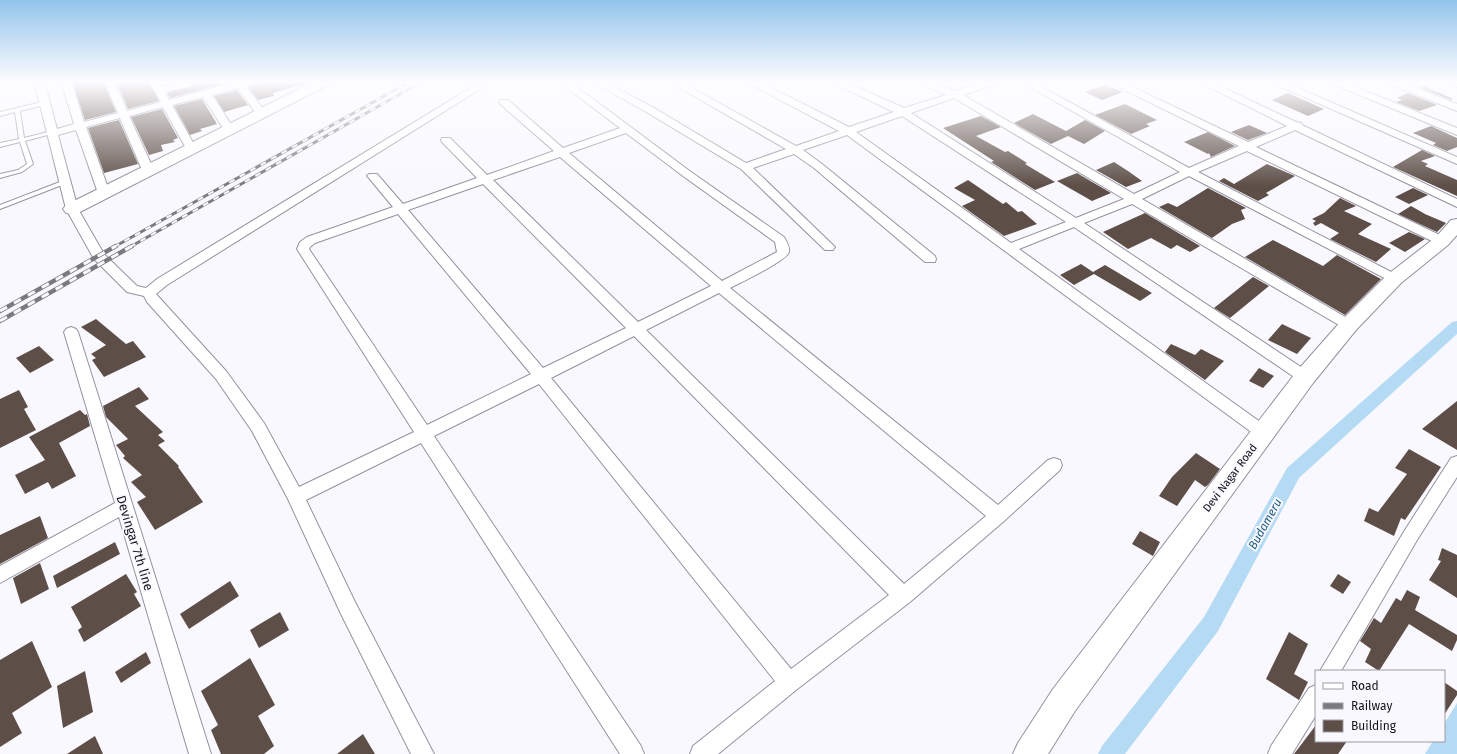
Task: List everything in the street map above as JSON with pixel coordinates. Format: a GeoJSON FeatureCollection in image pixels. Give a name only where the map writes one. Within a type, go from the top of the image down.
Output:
{"type":"FeatureCollection","features":[{"type":"Feature","properties":{"kind":"street"},"geometry":{"type":"LineString","coordinates":[[49,116],[72,209],[100,256],[132,289],[154,300],[222,375],[258,427],[296,497],[348,608],[423,754]]}},
{"type":"Feature","properties":{"kind":"street"},"geometry":{"type":"LineString","coordinates":[[77,116],[104,193]]}},
{"type":"Feature","properties":{"kind":"street"},"geometry":{"type":"LineString","coordinates":[[52,133],[116,116]]}},
{"type":"Feature","properties":{"kind":"street"},"geometry":{"type":"LineString","coordinates":[[125,116],[148,170]]}},
{"type":"Feature","properties":{"kind":"street"},"geometry":{"type":"LineString","coordinates":[[173,116],[191,148]]}},
{"type":"Feature","properties":{"kind":"street"},"geometry":{"type":"LineString","coordinates":[[221,116],[229,129]]}},
{"type":"Feature","properties":{"kind":"street"},"geometry":{"type":"LineString","coordinates":[[72,209],[255,116]]}},
{"type":"Feature","properties":{"kind":"street"},"geometry":{"type":"LineString","coordinates":[[154,300],[162,282],[430,116]]}},
{"type":"Feature","properties":{"kind":"street"},"geometry":{"type":"LineString","coordinates":[[520,116],[721,287],[998,516]]}},
{"type":"Feature","properties":{"kind":"street"},"geometry":{"type":"LineString","coordinates":[[296,497],[636,330],[775,259],[783,253],[783,246],[780,240],[687,174],[611,116]]}},
{"type":"Feature","properties":{"kind":"street"},"geometry":{"type":"LineString","coordinates":[[661,116],[745,167],[829,247]]}},
{"type":"Feature","properties":{"kind":"street"},"geometry":{"type":"LineString","coordinates":[[736,116],[796,150],[818,166],[930,259]]}},
{"type":"Feature","properties":{"kind":"street"},"geometry":{"type":"LineString","coordinates":[[819,116],[848,131],[1264,433]]}},
{"type":"Feature","properties":{"kind":"street"},"geometry":{"type":"LineString","coordinates":[[745,167],[891,116]]}},
{"type":"Feature","properties":{"kind":"street"},"geometry":{"type":"LineString","coordinates":[[910,116],[1076,223],[1305,377]]}},
{"type":"Feature","properties":{"kind":"street"},"geometry":{"type":"LineString","coordinates":[[991,116],[1349,325]]}},
{"type":"Feature","properties":{"kind":"street"},"geometry":{"type":"LineString","coordinates":[[1088,116],[1394,280]]}},
{"type":"Feature","properties":{"kind":"street"},"geometry":{"type":"LineString","coordinates":[[1186,116],[1248,146],[1449,233]]}},
{"type":"Feature","properties":{"kind":"street"},"geometry":{"type":"LineString","coordinates":[[1276,116],[1457,203]]}},
{"type":"Feature","properties":{"kind":"street"},"geometry":{"type":"LineString","coordinates":[[1355,116],[1457,161]]}},
{"type":"Feature","properties":{"kind":"street"},"geometry":{"type":"LineString","coordinates":[[1419,116],[1457,132]]}},
{"type":"Feature","properties":{"kind":"street"},"geometry":{"type":"LineString","coordinates":[[1011,248],[1133,199],[1248,146],[1297,126]]}},
{"type":"Feature","properties":{"kind":"street"},"geometry":{"type":"LineString","coordinates":[[628,129],[401,210],[311,240],[304,245],[303,249],[633,754]]}},
{"type":"Feature","properties":{"kind":"street"},"geometry":{"type":"LineString","coordinates":[[446,140],[903,596]]}},
{"type":"Feature","properties":{"kind":"street"},"geometry":{"type":"LineString","coordinates":[[373,176],[541,376],[789,682]]}},
{"type":"Feature","properties":{"kind":"street","name":"Devi Nagar Road"},"geometry":{"type":"LineString","coordinates":[[1029,754],[1064,700],[1305,377],[1349,325],[1394,280],[1449,233]]}},
{"type":"Feature","properties":{"kind":"street","name":"Devingar 7th line"},"geometry":{"type":"LineString","coordinates":[[71,332],[200,754]]}},
{"type":"Feature","properties":{"kind":"street"},"geometry":{"type":"LineString","coordinates":[[1331,670],[1381,584],[1457,463]]}},
{"type":"Feature","properties":{"kind":"street"},"geometry":{"type":"LineString","coordinates":[[701,754],[789,682],[903,596],[998,516],[1054,465]]}},
{"type":"Feature","properties":{"kind":"street"},"geometry":{"type":"LineString","coordinates":[[0,575],[124,506]]}},
{"type":"Feature","properties":{"kind":"street"},"geometry":{"type":"LineString","coordinates":[[1279,754],[1315,697]]}},
{"type":"Feature","properties":{"kind":"lane"},"geometry":{"type":"LineString","coordinates":[[0,176],[19,172],[30,164],[22,140],[18,116]]}},
{"type":"Feature","properties":{"kind":"lane"},"geometry":{"type":"LineString","coordinates":[[0,145],[52,133]]}},
{"type":"Feature","properties":{"kind":"lane"},"geometry":{"type":"LineString","coordinates":[[0,207],[64,182]]}},
{"type":"Feature","properties":{"kind":"water"},"geometry":{"type":"Polygon","coordinates":[[[1457,703],[1457,754],[1425,754],[1432,742],[1445,742],[1445,722],[1457,703]]]}},
{"type":"Feature","properties":{"kind":"building"},"geometry":{"type":"Polygon","coordinates":[[[84,116],[100,116],[85,120],[84,116]]]}},
{"type":"Feature","properties":{"kind":"building"},"geometry":{"type":"Polygon","coordinates":[[[166,116],[178,138],[173,140],[175,142],[161,145],[163,151],[149,155],[131,117],[166,116]]]}},
{"type":"Feature","properties":{"kind":"building"},"geometry":{"type":"Polygon","coordinates":[[[180,116],[212,116],[217,124],[200,129],[202,131],[190,135],[180,116]]]}},
{"type":"Feature","properties":{"kind":"building"},"geometry":{"type":"Polygon","coordinates":[[[981,116],[1001,127],[976,136],[1005,152],[1008,151],[1027,163],[1025,164],[1055,182],[1035,190],[991,162],[994,161],[943,128],[981,116]]]}},
{"type":"Feature","properties":{"kind":"building"},"geometry":{"type":"Polygon","coordinates":[[[1028,116],[1037,116],[1066,131],[1085,120],[1105,131],[1084,144],[1068,136],[1051,144],[1014,123],[1028,116]]]}},
{"type":"Feature","properties":{"kind":"building"},"geometry":{"type":"Polygon","coordinates":[[[1097,116],[1149,116],[1157,120],[1146,124],[1150,126],[1131,134],[1097,116]]]}},
{"type":"Feature","properties":{"kind":"building"},"geometry":{"type":"Polygon","coordinates":[[[119,120],[138,164],[104,173],[88,128],[119,120]]]}},
{"type":"Feature","properties":{"kind":"building"},"geometry":{"type":"Polygon","coordinates":[[[1249,125],[1267,133],[1248,140],[1231,132],[1249,125]]]}},
{"type":"Feature","properties":{"kind":"building"},"geometry":{"type":"Polygon","coordinates":[[[1431,126],[1457,138],[1457,147],[1447,151],[1433,145],[1436,143],[1413,133],[1431,126]]]}},
{"type":"Feature","properties":{"kind":"building"},"geometry":{"type":"Polygon","coordinates":[[[1208,132],[1235,146],[1211,157],[1209,153],[1208,154],[1184,142],[1208,132]]]}},
{"type":"Feature","properties":{"kind":"building"},"geometry":{"type":"Polygon","coordinates":[[[1422,150],[1435,156],[1421,161],[1428,164],[1425,166],[1457,180],[1457,196],[1393,167],[1422,150]]]}},
{"type":"Feature","properties":{"kind":"building"},"geometry":{"type":"Polygon","coordinates":[[[1114,162],[1142,181],[1126,187],[1096,170],[1114,162]]]}},
{"type":"Feature","properties":{"kind":"building"},"geometry":{"type":"Polygon","coordinates":[[[1267,164],[1295,176],[1266,193],[1269,195],[1258,201],[1219,181],[1224,178],[1234,184],[1267,164]]]}},
{"type":"Feature","properties":{"kind":"building"},"geometry":{"type":"Polygon","coordinates":[[[1077,173],[1111,193],[1092,201],[1057,181],[1077,173]]]}},
{"type":"Feature","properties":{"kind":"building"},"geometry":{"type":"Polygon","coordinates":[[[968,180],[1003,204],[1006,202],[1018,212],[1022,211],[1037,224],[1004,236],[962,206],[975,200],[954,188],[968,180]]]}},
{"type":"Feature","properties":{"kind":"building"},"geometry":{"type":"Polygon","coordinates":[[[1208,188],[1246,208],[1241,210],[1245,219],[1232,224],[1212,238],[1159,207],[1168,203],[1177,207],[1208,188]]]}},
{"type":"Feature","properties":{"kind":"building"},"geometry":{"type":"Polygon","coordinates":[[[1413,188],[1428,195],[1409,204],[1395,197],[1413,188]]]}},
{"type":"Feature","properties":{"kind":"building"},"geometry":{"type":"Polygon","coordinates":[[[1340,198],[1356,206],[1344,211],[1372,224],[1358,234],[1391,249],[1376,262],[1330,239],[1339,233],[1321,223],[1315,226],[1313,223],[1316,221],[1312,219],[1324,213],[1340,198]]]}},
{"type":"Feature","properties":{"kind":"building"},"geometry":{"type":"Polygon","coordinates":[[[1411,206],[1446,223],[1437,232],[1398,214],[1411,206]]]}},
{"type":"Feature","properties":{"kind":"building"},"geometry":{"type":"Polygon","coordinates":[[[1145,213],[1200,246],[1190,252],[1177,245],[1171,249],[1151,238],[1128,249],[1103,232],[1145,213]]]}},
{"type":"Feature","properties":{"kind":"building"},"geometry":{"type":"Polygon","coordinates":[[[1409,232],[1425,239],[1405,252],[1389,243],[1409,232]]]}},
{"type":"Feature","properties":{"kind":"building"},"geometry":{"type":"Polygon","coordinates":[[[1273,240],[1323,266],[1337,255],[1381,279],[1345,315],[1245,257],[1273,240]]]}},
{"type":"Feature","properties":{"kind":"building"},"geometry":{"type":"Polygon","coordinates":[[[1081,264],[1093,272],[1105,265],[1152,293],[1140,301],[1094,274],[1074,285],[1060,275],[1081,264]]]}},
{"type":"Feature","properties":{"kind":"building"},"geometry":{"type":"Polygon","coordinates":[[[1253,277],[1269,286],[1230,318],[1214,308],[1253,277]]]}},
{"type":"Feature","properties":{"kind":"building"},"geometry":{"type":"Polygon","coordinates":[[[96,319],[126,344],[133,341],[146,357],[104,377],[92,360],[96,358],[91,354],[106,345],[81,327],[96,319]]]}},
{"type":"Feature","properties":{"kind":"building"},"geometry":{"type":"Polygon","coordinates":[[[1282,324],[1311,338],[1297,354],[1268,340],[1282,324]]]}},
{"type":"Feature","properties":{"kind":"building"},"geometry":{"type":"Polygon","coordinates":[[[1171,344],[1195,355],[1201,349],[1224,361],[1205,380],[1165,352],[1171,344]]]}},
{"type":"Feature","properties":{"kind":"building"},"geometry":{"type":"Polygon","coordinates":[[[39,346],[54,360],[30,373],[16,358],[39,346]]]}},
{"type":"Feature","properties":{"kind":"building"},"geometry":{"type":"Polygon","coordinates":[[[1259,368],[1274,376],[1263,388],[1249,381],[1259,368]]]}},
{"type":"Feature","properties":{"kind":"building"},"geometry":{"type":"Polygon","coordinates":[[[139,387],[149,399],[135,406],[163,432],[158,435],[165,441],[158,445],[179,466],[178,467],[203,502],[155,530],[137,502],[146,497],[131,482],[142,475],[123,458],[125,456],[116,445],[128,439],[106,417],[103,406],[139,387]]]}},
{"type":"Feature","properties":{"kind":"building"},"geometry":{"type":"Polygon","coordinates":[[[19,390],[28,407],[24,409],[36,430],[0,448],[0,399],[19,390]]]}},
{"type":"Feature","properties":{"kind":"building"},"geometry":{"type":"Polygon","coordinates":[[[1457,401],[1457,450],[1422,429],[1457,401]]]}},
{"type":"Feature","properties":{"kind":"building"},"geometry":{"type":"Polygon","coordinates":[[[80,410],[85,415],[87,414],[90,426],[59,443],[76,476],[52,489],[48,482],[25,494],[15,475],[45,460],[29,437],[80,410]]]}},
{"type":"Feature","properties":{"kind":"building"},"geometry":{"type":"Polygon","coordinates":[[[1409,449],[1441,467],[1405,520],[1401,518],[1394,536],[1364,521],[1369,508],[1378,512],[1407,474],[1395,468],[1409,449]]]}},
{"type":"Feature","properties":{"kind":"building"},"geometry":{"type":"Polygon","coordinates":[[[1196,453],[1220,469],[1208,485],[1205,487],[1195,480],[1177,506],[1159,496],[1172,477],[1196,453]]]}},
{"type":"Feature","properties":{"kind":"building"},"geometry":{"type":"Polygon","coordinates":[[[40,516],[48,538],[0,564],[0,535],[40,516]]]}},
{"type":"Feature","properties":{"kind":"building"},"geometry":{"type":"Polygon","coordinates":[[[1140,531],[1160,542],[1153,556],[1132,544],[1140,531]]]}},
{"type":"Feature","properties":{"kind":"building"},"geometry":{"type":"Polygon","coordinates":[[[115,542],[120,554],[57,588],[53,576],[115,542]]]}},
{"type":"Feature","properties":{"kind":"building"},"geometry":{"type":"Polygon","coordinates":[[[1442,548],[1457,555],[1457,598],[1429,580],[1441,561],[1438,560],[1442,548]]]}},
{"type":"Feature","properties":{"kind":"building"},"geometry":{"type":"Polygon","coordinates":[[[40,563],[49,589],[21,604],[13,578],[40,563]]]}},
{"type":"Feature","properties":{"kind":"building"},"geometry":{"type":"Polygon","coordinates":[[[126,574],[137,592],[134,594],[141,606],[84,642],[78,630],[82,627],[71,607],[126,574]]]}},
{"type":"Feature","properties":{"kind":"building"},"geometry":{"type":"Polygon","coordinates":[[[1338,574],[1351,582],[1343,594],[1330,586],[1338,574]]]}},
{"type":"Feature","properties":{"kind":"building"},"geometry":{"type":"Polygon","coordinates":[[[230,581],[239,596],[189,629],[180,614],[230,581]]]}},
{"type":"Feature","properties":{"kind":"building"},"geometry":{"type":"Polygon","coordinates":[[[1407,590],[1420,597],[1415,610],[1457,635],[1457,640],[1452,651],[1409,624],[1380,670],[1377,670],[1365,662],[1371,649],[1360,641],[1374,618],[1381,623],[1396,598],[1401,601],[1407,590]]]}},
{"type":"Feature","properties":{"kind":"building"},"geometry":{"type":"Polygon","coordinates":[[[280,612],[289,630],[259,648],[250,630],[280,612]]]}},
{"type":"Feature","properties":{"kind":"building"},"geometry":{"type":"Polygon","coordinates":[[[1289,632],[1308,644],[1294,674],[1308,682],[1299,700],[1266,679],[1289,632]]]}},
{"type":"Feature","properties":{"kind":"building"},"geometry":{"type":"Polygon","coordinates":[[[32,641],[52,687],[12,713],[22,733],[0,747],[0,660],[32,641]]]}},
{"type":"Feature","properties":{"kind":"building"},"geometry":{"type":"Polygon","coordinates":[[[146,652],[151,663],[121,683],[115,672],[146,652]]]}},
{"type":"Feature","properties":{"kind":"building"},"geometry":{"type":"Polygon","coordinates":[[[250,658],[275,705],[258,716],[274,746],[264,754],[221,754],[211,730],[218,725],[201,691],[250,658]]]}},
{"type":"Feature","properties":{"kind":"building"},"geometry":{"type":"Polygon","coordinates":[[[85,671],[93,712],[63,728],[57,686],[85,671]]]}},
{"type":"Feature","properties":{"kind":"building"},"geometry":{"type":"Polygon","coordinates":[[[1445,683],[1457,691],[1457,695],[1445,713],[1445,683]]]}},
{"type":"Feature","properties":{"kind":"building"},"geometry":{"type":"Polygon","coordinates":[[[1315,726],[1315,742],[1346,742],[1338,754],[1294,754],[1315,726]]]}},
{"type":"Feature","properties":{"kind":"building"},"geometry":{"type":"Polygon","coordinates":[[[363,734],[375,754],[337,754],[363,734]]]}},
{"type":"Feature","properties":{"kind":"building"},"geometry":{"type":"Polygon","coordinates":[[[95,736],[103,754],[67,754],[95,736]]]}},
{"type":"Feature","properties":{"kind":"waterway","name":"Budameru"},"geometry":{"type":"LineString","coordinates":[[1110,754],[1211,624],[1293,473],[1457,326]]}},
{"type":"Feature","properties":{"kind":"railway"},"geometry":{"type":"LineString","coordinates":[[114,247],[348,116]]}},
{"type":"Feature","properties":{"kind":"railway"},"geometry":{"type":"LineString","coordinates":[[130,247],[361,116]]}},
{"type":"Feature","properties":{"kind":"railway"},"geometry":{"type":"LineString","coordinates":[[0,311],[116,246]]}},
{"type":"Feature","properties":{"kind":"railway"},"geometry":{"type":"LineString","coordinates":[[0,321],[132,246]]}}]}
